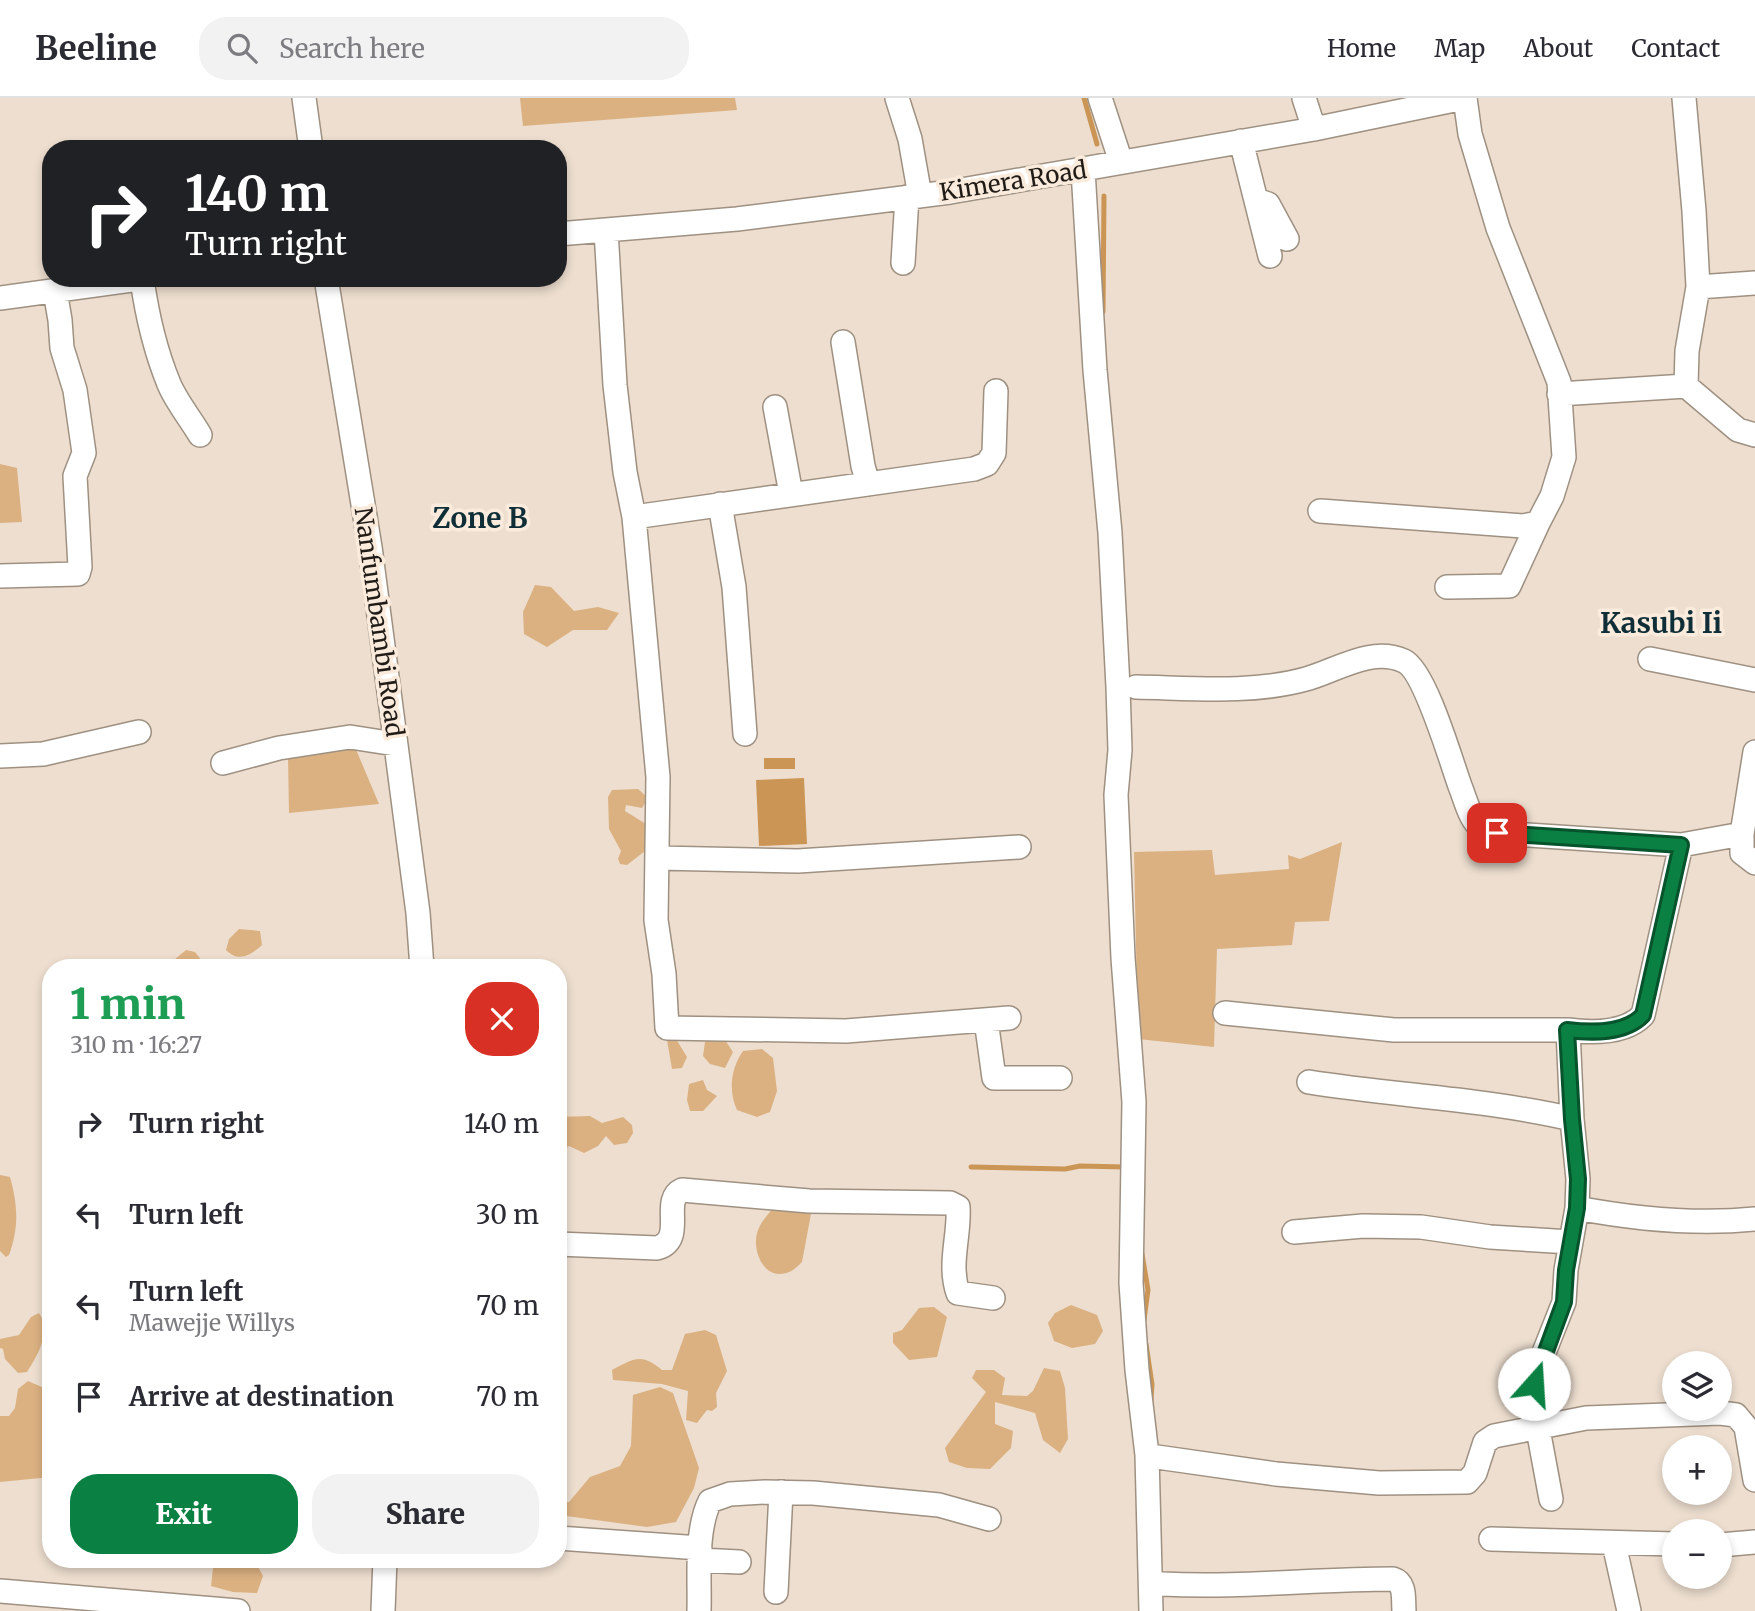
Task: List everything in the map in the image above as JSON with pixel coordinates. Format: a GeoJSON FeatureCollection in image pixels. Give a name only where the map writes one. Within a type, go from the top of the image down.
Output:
{"type":"FeatureCollection","features":[{"type":"Feature","properties":{"kind":"street"},"geometry":{"type":"LineString","coordinates":[[304,98],[310,140]]}},
{"type":"Feature","properties":{"kind":"street"},"geometry":{"type":"LineString","coordinates":[[897,98],[910,139],[913,196],[903,263]]}},
{"type":"Feature","properties":{"kind":"street"},"geometry":{"type":"LineString","coordinates":[[1100,98],[1121,162]]}},
{"type":"Feature","properties":{"kind":"street"},"geometry":{"type":"LineString","coordinates":[[1304,98],[1314,129]]}},
{"type":"Feature","properties":{"kind":"street"},"geometry":{"type":"LineString","coordinates":[[1447,587],[1509,586],[1552,496],[1564,457],[1559,382],[1498,228],[1470,134],[1465,98]]}},
{"type":"Feature","properties":{"kind":"street","name":"Kimera Road"},"geometry":{"type":"LineString","coordinates":[[567,233],[737,219],[913,196],[1083,170],[1314,129],[1465,98]]}},
{"type":"Feature","properties":{"kind":"street"},"geometry":{"type":"LineString","coordinates":[[1684,98],[1699,287],[1687,351],[1686,386]]}},
{"type":"Feature","properties":{"kind":"street"},"geometry":{"type":"LineString","coordinates":[[1241,141],[1270,256]]}},
{"type":"Feature","properties":{"kind":"street"},"geometry":{"type":"LineString","coordinates":[[1083,170],[1095,370],[1110,533],[1118,687],[1120,750],[1116,795],[1123,958],[1134,1102],[1131,1283],[1147,1455],[1151,1611]]}},
{"type":"Feature","properties":{"kind":"street"},"geometry":{"type":"LineString","coordinates":[[1256,199],[1268,204],[1287,239]]}},
{"type":"Feature","properties":{"kind":"street"},"geometry":{"type":"LineString","coordinates":[[606,230],[615,385],[625,472],[634,517],[658,777],[656,920],[664,974],[667,1028],[846,1031],[997,1019],[994,1078],[1060,1078]]}},
{"type":"Feature","properties":{"kind":"street"},"geometry":{"type":"LineString","coordinates":[[1699,287],[1755,283]]}},
{"type":"Feature","properties":{"kind":"street"},"geometry":{"type":"LineString","coordinates":[[0,298],[85,287]]}},
{"type":"Feature","properties":{"kind":"street"},"geometry":{"type":"LineString","coordinates":[[145,287],[149,325],[170,385],[201,435]]}},
{"type":"Feature","properties":{"kind":"street","name":"Nanfumbambi Road"},"geometry":{"type":"LineString","coordinates":[[327,287],[370,547],[418,913],[421,959]]}},
{"type":"Feature","properties":{"kind":"street"},"geometry":{"type":"LineString","coordinates":[[0,576],[78,574],[80,567],[75,476],[84,453],[75,390],[62,348],[55,291]]}},
{"type":"Feature","properties":{"kind":"street"},"geometry":{"type":"LineString","coordinates":[[843,342],[868,484]]}},
{"type":"Feature","properties":{"kind":"street"},"geometry":{"type":"LineString","coordinates":[[1559,394],[1686,386],[1738,430],[1755,435]]}},
{"type":"Feature","properties":{"kind":"street"},"geometry":{"type":"LineString","coordinates":[[634,517],[974,470],[987,464],[994,453],[996,391]]}},
{"type":"Feature","properties":{"kind":"street"},"geometry":{"type":"LineString","coordinates":[[775,407],[791,494]]}},
{"type":"Feature","properties":{"kind":"street"},"geometry":{"type":"LineString","coordinates":[[720,504],[734,587],[745,734]]}},
{"type":"Feature","properties":{"kind":"street"},"geometry":{"type":"LineString","coordinates":[[1320,511],[1523,526],[1538,523]]}},
{"type":"Feature","properties":{"kind":"street"},"geometry":{"type":"LineString","coordinates":[[1136,687],[1250,687],[1306,679],[1354,661],[1380,657],[1396,659],[1406,662],[1415,670],[1428,696],[1467,803],[1477,824],[1487,831],[1681,845],[1742,834]]}},
{"type":"Feature","properties":{"kind":"street"},"geometry":{"type":"LineString","coordinates":[[1650,659],[1755,680]]}},
{"type":"Feature","properties":{"kind":"street"},"geometry":{"type":"LineString","coordinates":[[0,755],[43,754],[139,732]]}},
{"type":"Feature","properties":{"kind":"street"},"geometry":{"type":"LineString","coordinates":[[223,763],[279,748],[350,737],[396,744]]}},
{"type":"Feature","properties":{"kind":"street"},"geometry":{"type":"LineString","coordinates":[[1755,752],[1742,834],[1742,853],[1755,863]]}},
{"type":"Feature","properties":{"kind":"street"},"geometry":{"type":"LineString","coordinates":[[1225,1013],[1394,1030],[1607,1030],[1630,1025],[1643,1015],[1681,845]]}},
{"type":"Feature","properties":{"kind":"street"},"geometry":{"type":"LineString","coordinates":[[658,858],[798,861],[1019,847]]}},
{"type":"Feature","properties":{"kind":"street"},"geometry":{"type":"LineString","coordinates":[[1551,1499],[1532,1397],[1534,1384],[1564,1302],[1570,1242],[1577,1208],[1578,1179],[1567,1030]]}},
{"type":"Feature","properties":{"kind":"street"},"geometry":{"type":"LineString","coordinates":[[1309,1082],[1366,1091],[1527,1108],[1572,1119]]}},
{"type":"Feature","properties":{"kind":"street"},"geometry":{"type":"LineString","coordinates":[[567,1244],[657,1248],[665,1246],[672,1234],[674,1197],[682,1190],[809,1201],[950,1203],[958,1207],[954,1256],[958,1293],[993,1298]]}},
{"type":"Feature","properties":{"kind":"street"},"geometry":{"type":"LineString","coordinates":[[1577,1208],[1667,1221],[1755,1219]]}},
{"type":"Feature","properties":{"kind":"street"},"geometry":{"type":"LineString","coordinates":[[1294,1232],[1363,1226],[1421,1227],[1490,1237],[1570,1242]]}},
{"type":"Feature","properties":{"kind":"street"},"geometry":{"type":"LineString","coordinates":[[1157,1457],[1276,1474],[1379,1483],[1467,1482],[1475,1473],[1481,1448],[1488,1439],[1536,1426],[1586,1418],[1748,1415],[1746,1427],[1755,1480]]}},
{"type":"Feature","properties":{"kind":"street"},"geometry":{"type":"LineString","coordinates":[[776,1592],[780,1493]]}},
{"type":"Feature","properties":{"kind":"street"},"geometry":{"type":"LineString","coordinates":[[699,1611],[700,1554],[707,1508],[713,1499],[730,1494],[813,1493],[939,1505],[989,1519]]}},
{"type":"Feature","properties":{"kind":"street"},"geometry":{"type":"LineString","coordinates":[[567,1539],[700,1554],[739,1562]]}},
{"type":"Feature","properties":{"kind":"street"},"geometry":{"type":"LineString","coordinates":[[1490,1539],[1662,1544]]}},
{"type":"Feature","properties":{"kind":"street"},"geometry":{"type":"LineString","coordinates":[[1732,1544],[1755,1542]]}},
{"type":"Feature","properties":{"kind":"street"},"geometry":{"type":"LineString","coordinates":[[1614,1544],[1629,1611]]}},
{"type":"Feature","properties":{"kind":"street"},"geometry":{"type":"LineString","coordinates":[[383,1611],[385,1568]]}},
{"type":"Feature","properties":{"kind":"street"},"geometry":{"type":"LineString","coordinates":[[1162,1584],[1201,1586],[1393,1579],[1401,1585],[1404,1611]]}},
{"type":"Feature","properties":{"kind":"street"},"geometry":{"type":"LineString","coordinates":[[0,1591],[238,1611]]}},
{"type":"Feature","properties":{"kind":"shaded area"},"geometry":{"type":"Polygon","coordinates":[[[520,98],[735,98],[737,110],[523,126],[520,98]]]}},
{"type":"Feature","properties":{"kind":"shaded area"},"geometry":{"type":"Polygon","coordinates":[[[0,464],[17,468],[22,522],[0,523],[0,464]]]}},
{"type":"Feature","properties":{"kind":"shaded area"},"geometry":{"type":"Polygon","coordinates":[[[535,585],[551,587],[574,611],[598,607],[619,613],[607,630],[573,630],[547,647],[524,634],[523,612],[535,585]]]}},
{"type":"Feature","properties":{"kind":"shaded area"},"geometry":{"type":"Polygon","coordinates":[[[352,740],[379,804],[289,813],[288,757],[352,740]]]}},
{"type":"Feature","properties":{"kind":"shaded area"},"geometry":{"type":"Polygon","coordinates":[[[764,758],[795,758],[795,769],[764,769],[764,758]]]}},
{"type":"Feature","properties":{"kind":"shaded area"},"geometry":{"type":"Polygon","coordinates":[[[804,778],[807,844],[759,846],[756,780],[804,778]]]}},
{"type":"Feature","properties":{"kind":"shaded area"},"geometry":{"type":"Polygon","coordinates":[[[638,789],[648,798],[642,808],[626,805],[625,811],[646,824],[645,851],[627,865],[620,864],[618,859],[621,851],[609,829],[608,797],[612,790],[638,789]]]}},
{"type":"Feature","properties":{"kind":"shaded area"},"geometry":{"type":"Polygon","coordinates":[[[1342,842],[1329,921],[1295,922],[1292,945],[1217,949],[1214,1047],[1138,1039],[1134,852],[1212,850],[1215,875],[1289,869],[1288,855],[1300,859],[1342,842]]]}},
{"type":"Feature","properties":{"kind":"shaded area"},"geometry":{"type":"Polygon","coordinates":[[[239,929],[260,931],[262,945],[254,952],[240,957],[226,950],[229,939],[239,929]]]}},
{"type":"Feature","properties":{"kind":"shaded area"},"geometry":{"type":"Polygon","coordinates":[[[186,950],[195,952],[200,959],[175,959],[186,950]]]}},
{"type":"Feature","properties":{"kind":"shaded area"},"geometry":{"type":"Polygon","coordinates":[[[711,1036],[725,1040],[733,1052],[725,1068],[710,1064],[703,1056],[705,1042],[711,1036]]]}},
{"type":"Feature","properties":{"kind":"shaded area"},"geometry":{"type":"Polygon","coordinates":[[[676,1039],[687,1057],[682,1068],[672,1069],[667,1040],[676,1039]]]}},
{"type":"Feature","properties":{"kind":"shaded area"},"geometry":{"type":"Polygon","coordinates":[[[762,1049],[773,1058],[777,1091],[770,1112],[757,1117],[737,1110],[732,1095],[732,1080],[743,1051],[762,1049]]]}},
{"type":"Feature","properties":{"kind":"shaded area"},"geometry":{"type":"Polygon","coordinates":[[[703,1080],[707,1090],[717,1096],[703,1111],[690,1111],[687,1100],[689,1084],[703,1080]]]}},
{"type":"Feature","properties":{"kind":"shaded area"},"geometry":{"type":"Polygon","coordinates":[[[590,1116],[602,1123],[623,1117],[632,1125],[633,1133],[627,1143],[614,1145],[606,1136],[598,1146],[584,1153],[567,1147],[567,1117],[590,1116]]]}},
{"type":"Feature","properties":{"kind":"shaded area"},"geometry":{"type":"Polygon","coordinates":[[[0,1175],[10,1177],[16,1207],[15,1235],[6,1257],[0,1251],[0,1175]]]}},
{"type":"Feature","properties":{"kind":"shaded area"},"geometry":{"type":"Polygon","coordinates":[[[780,1201],[802,1203],[811,1214],[802,1262],[791,1271],[781,1274],[773,1273],[762,1263],[756,1241],[761,1224],[780,1201]]]}},
{"type":"Feature","properties":{"kind":"shaded area"},"geometry":{"type":"Polygon","coordinates":[[[1071,1305],[1097,1315],[1103,1331],[1095,1344],[1072,1348],[1054,1341],[1048,1323],[1055,1313],[1071,1305]]]}},
{"type":"Feature","properties":{"kind":"shaded area"},"geometry":{"type":"Polygon","coordinates":[[[934,1307],[947,1317],[937,1357],[909,1360],[893,1343],[893,1333],[902,1330],[919,1308],[934,1307]]]}},
{"type":"Feature","properties":{"kind":"shaded area"},"geometry":{"type":"Polygon","coordinates":[[[39,1313],[42,1318],[42,1344],[27,1372],[18,1373],[5,1359],[3,1349],[0,1348],[0,1339],[19,1335],[31,1317],[39,1313]]]}},
{"type":"Feature","properties":{"kind":"shaded area"},"geometry":{"type":"Polygon","coordinates":[[[705,1330],[716,1335],[727,1371],[716,1393],[717,1407],[712,1411],[707,1410],[697,1423],[686,1420],[688,1391],[662,1384],[613,1380],[612,1370],[638,1359],[649,1361],[662,1370],[672,1370],[685,1334],[705,1330]]]}},
{"type":"Feature","properties":{"kind":"shaded area"},"geometry":{"type":"Polygon","coordinates":[[[1044,1368],[1060,1371],[1065,1388],[1068,1439],[1060,1453],[1043,1440],[1035,1413],[995,1402],[995,1424],[1013,1431],[1011,1448],[990,1469],[967,1468],[949,1462],[945,1448],[986,1392],[972,1378],[976,1370],[994,1370],[1005,1378],[1002,1395],[1027,1396],[1033,1391],[1044,1368]]]}},
{"type":"Feature","properties":{"kind":"shaded area"},"geometry":{"type":"Polygon","coordinates":[[[28,1381],[42,1387],[42,1478],[0,1482],[0,1416],[9,1416],[15,1408],[18,1389],[28,1381]]]}},
{"type":"Feature","properties":{"kind":"shaded area"},"geometry":{"type":"Polygon","coordinates":[[[660,1387],[673,1393],[699,1468],[694,1488],[676,1522],[647,1527],[567,1516],[567,1502],[590,1477],[620,1466],[631,1446],[633,1395],[660,1387]]]}},
{"type":"Feature","properties":{"kind":"shaded area"},"geometry":{"type":"Polygon","coordinates":[[[213,1568],[259,1568],[263,1576],[257,1593],[233,1592],[211,1586],[213,1568]]]}},
{"type":"Feature","properties":{"kind":"waterway"},"geometry":{"type":"LineString","coordinates":[[1084,98],[1097,144]]}},
{"type":"Feature","properties":{"kind":"waterway"},"geometry":{"type":"LineString","coordinates":[[1103,312],[1104,196]]}},
{"type":"Feature","properties":{"kind":"waterway"},"geometry":{"type":"LineString","coordinates":[[971,1167],[1126,1167]]}},
{"type":"Feature","properties":{"kind":"waterway"},"geometry":{"type":"LineString","coordinates":[[1142,1254],[1148,1290],[1144,1320]]}},
{"type":"Feature","properties":{"kind":"waterway"},"geometry":{"type":"LineString","coordinates":[[1146,1344],[1152,1384],[1151,1400]]}},
{"type":"Feature","properties":{"kind":"district","name":"Zone B"},"geometry":{"type":"Point","coordinates":[480,518]}},
{"type":"Feature","properties":{"kind":"district","name":"Kasubi Ii"},"geometry":{"type":"Point","coordinates":[1661,623]}},
{"type":"Feature","properties":{"kind":"route"},"geometry":{"type":"LineString","coordinates":[[1497,833],[1681,845],[1643,1015],[1630,1025],[1620,1028],[1567,1030],[1578,1179],[1577,1208],[1561,1316],[1539,1365],[1534,1384]]}}]}
